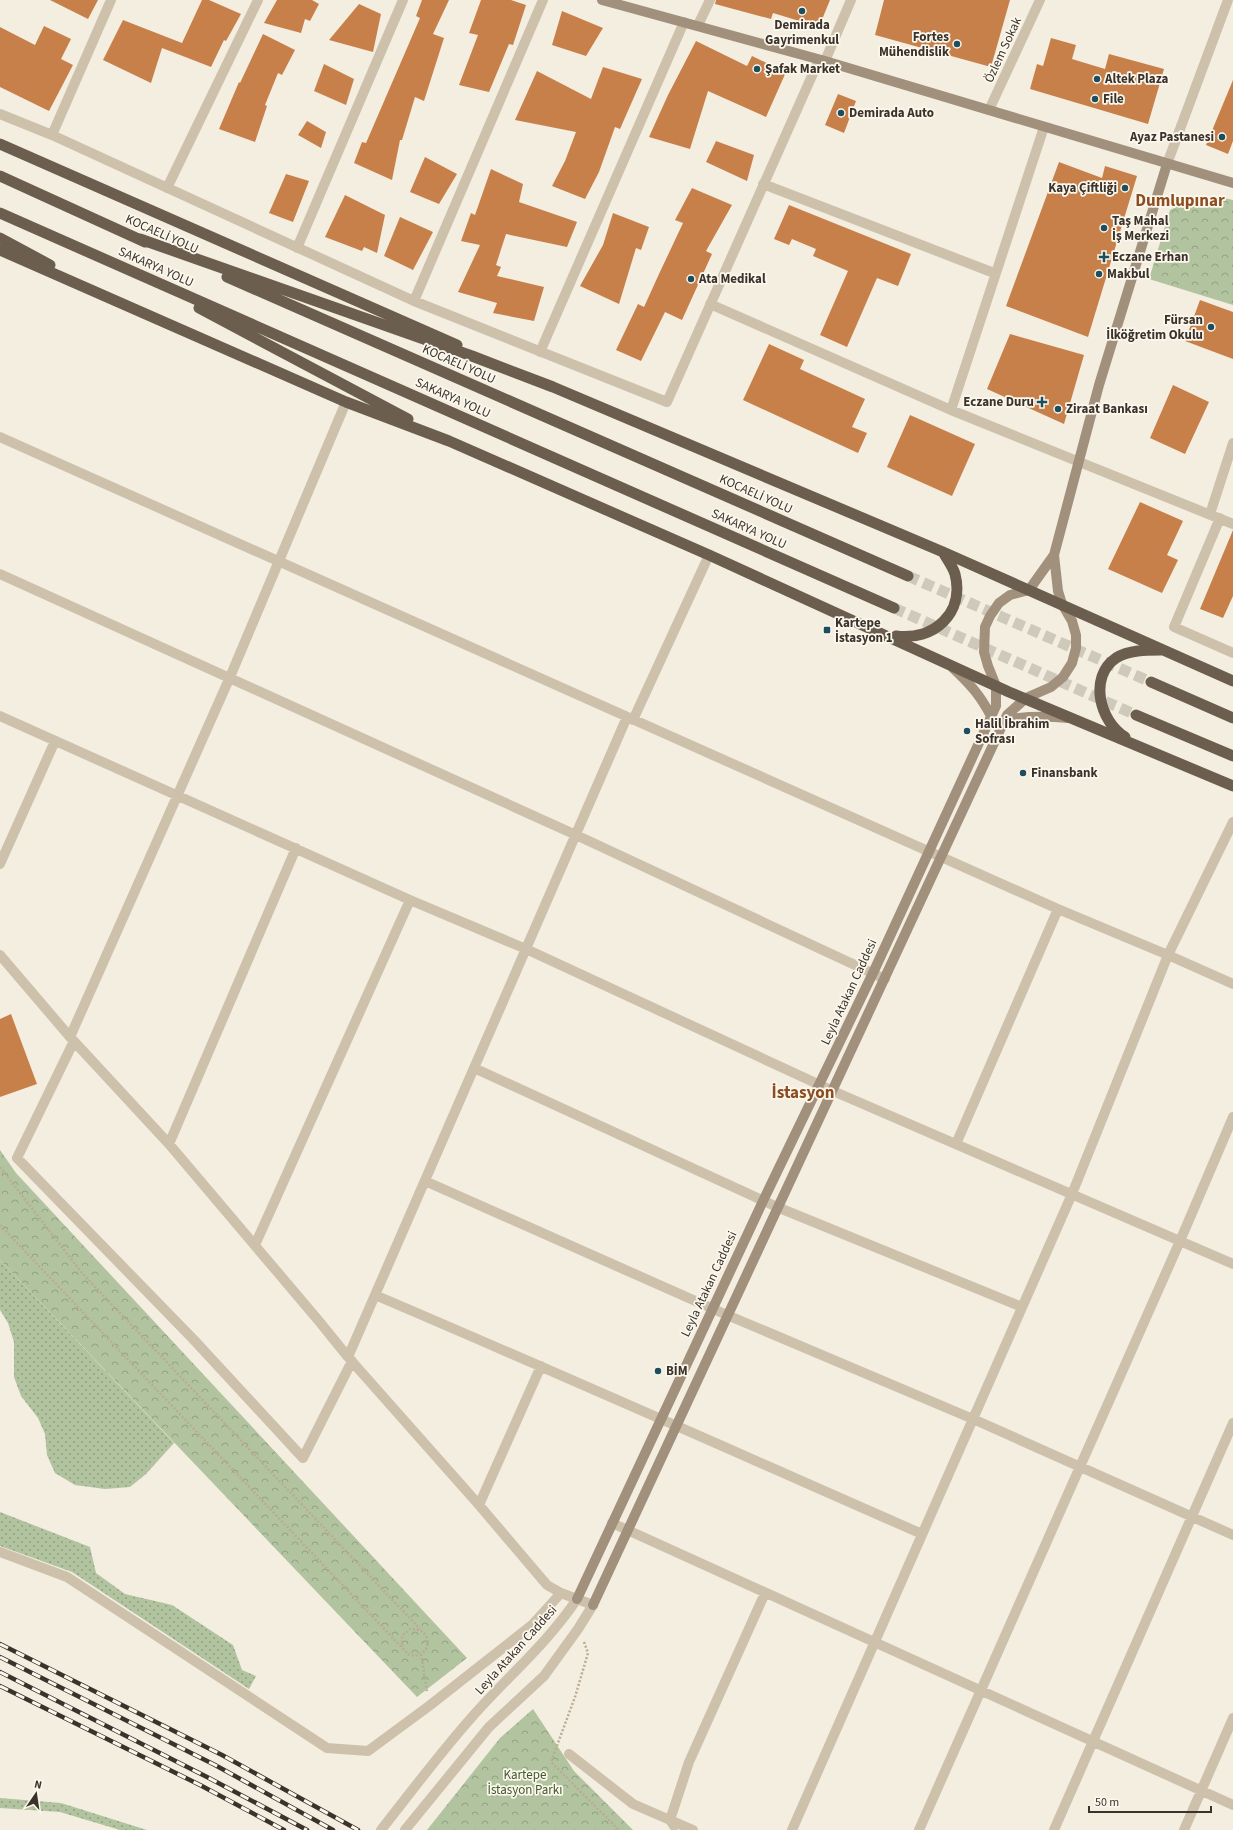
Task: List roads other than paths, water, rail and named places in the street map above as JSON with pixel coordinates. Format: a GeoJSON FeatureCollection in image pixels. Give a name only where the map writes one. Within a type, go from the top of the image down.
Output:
{"type":"FeatureCollection","features":[{"type":"Feature","properties":{"kind":"highway"},"geometry":{"type":"LineString","coordinates":[[0,144],[553,387],[943,552],[1233,681]]}},
{"type":"Feature","properties":{"kind":"highway","name":"KOCAELİ YOLU"},"geometry":{"type":"LineString","coordinates":[[0,176],[140,239],[908,576]]}},
{"type":"Feature","properties":{"kind":"highway","name":"SAKARYA YOLU"},"geometry":{"type":"LineString","coordinates":[[0,213],[894,608]]}},
{"type":"Feature","properties":{"kind":"highway"},"geometry":{"type":"LineString","coordinates":[[0,238],[122,304]]}},
{"type":"Feature","properties":{"kind":"highway"},"geometry":{"type":"LineString","coordinates":[[140,239],[398,332],[472,356],[553,387]]}},
{"type":"Feature","properties":{"kind":"highway"},"geometry":{"type":"LineString","coordinates":[[0,250],[346,402],[449,441],[709,555],[996,686],[1233,786]]}},
{"type":"Feature","properties":{"kind":"highway"},"geometry":{"type":"LineString","coordinates":[[118,265],[449,441]]}},
{"type":"Feature","properties":{"kind":"highway"},"geometry":{"type":"LineString","coordinates":[[887,635],[909,638],[924,635],[934,631],[942,624],[954,601],[956,586],[954,573],[943,552]]}},
{"type":"Feature","properties":{"kind":"highway"},"geometry":{"type":"LineString","coordinates":[[1144,749],[1118,733],[1112,726],[1101,704],[1100,691],[1102,679],[1106,670],[1115,659],[1138,650],[1163,650]]}},
{"type":"Feature","properties":{"kind":"highway"},"geometry":{"type":"LineString","coordinates":[[1151,682],[1233,718]]}},
{"type":"Feature","properties":{"kind":"highway"},"geometry":{"type":"LineString","coordinates":[[1136,715],[1233,756]]}},
{"type":"Feature","properties":{"kind":"main road"},"geometry":{"type":"LineString","coordinates":[[602,0],[822,60],[1044,128],[1233,183]]}},
{"type":"Feature","properties":{"kind":"main road"},"geometry":{"type":"LineString","coordinates":[[1006,718],[1026,698],[1051,687],[1063,677],[1072,663],[1076,648],[1076,635],[1072,621],[1062,604],[1058,591],[1054,555],[1100,385],[1167,164]]}},
{"type":"Feature","properties":{"kind":"main road"},"geometry":{"type":"LineString","coordinates":[[996,686],[984,652],[985,627],[990,616],[999,603],[1010,595],[1029,590],[1054,555]]}},
{"type":"Feature","properties":{"kind":"main road"},"geometry":{"type":"LineString","coordinates":[[947,663],[973,687],[982,698],[991,716]]}},
{"type":"Feature","properties":{"kind":"main road","name":"Leyla Atakan Caddesi"},"geometry":{"type":"LineString","coordinates":[[577,1599],[712,1308],[820,1085],[930,851],[996,706],[996,686]]}},
{"type":"Feature","properties":{"kind":"main road"},"geometry":{"type":"LineString","coordinates":[[1006,718],[1040,716],[1072,719]]}},
{"type":"Feature","properties":{"kind":"main road","name":"Leyla Atakan Caddesi"},"geometry":{"type":"LineString","coordinates":[[593,1605],[1006,718]]}},
{"type":"Feature","properties":{"kind":"street"},"geometry":{"type":"LineString","coordinates":[[52,135],[111,0]]}},
{"type":"Feature","properties":{"kind":"street"},"geometry":{"type":"LineString","coordinates":[[168,188],[258,0]]}},
{"type":"Feature","properties":{"kind":"street"},"geometry":{"type":"LineString","coordinates":[[298,248],[403,0]]}},
{"type":"Feature","properties":{"kind":"street"},"geometry":{"type":"LineString","coordinates":[[414,301],[543,0]]}},
{"type":"Feature","properties":{"kind":"street"},"geometry":{"type":"LineString","coordinates":[[698,25],[710,0]]}},
{"type":"Feature","properties":{"kind":"street"},"geometry":{"type":"LineString","coordinates":[[0,114],[52,135],[414,301],[667,402],[763,184],[851,0]]}},
{"type":"Feature","properties":{"kind":"street","name":"Özlem Sokak"},"geometry":{"type":"LineString","coordinates":[[989,110],[1040,0]]}},
{"type":"Feature","properties":{"kind":"street"},"geometry":{"type":"LineString","coordinates":[[1167,164],[1228,0]]}},
{"type":"Feature","properties":{"kind":"street"},"geometry":{"type":"LineString","coordinates":[[540,352],[684,22]]}},
{"type":"Feature","properties":{"kind":"street"},"geometry":{"type":"LineString","coordinates":[[951,410],[994,273],[1044,128]]}},
{"type":"Feature","properties":{"kind":"street"},"geometry":{"type":"LineString","coordinates":[[763,184],[994,273]]}},
{"type":"Feature","properties":{"kind":"street"},"geometry":{"type":"LineString","coordinates":[[710,304],[951,410],[1233,524]]}},
{"type":"Feature","properties":{"kind":"street"},"geometry":{"type":"LineString","coordinates":[[346,402],[230,677],[72,1039],[17,1158],[194,1340],[304,1458],[350,1359],[375,1295],[576,835],[630,718],[709,555]]}},
{"type":"Feature","properties":{"kind":"street"},"geometry":{"type":"LineString","coordinates":[[0,437],[1058,909],[1233,984]]}},
{"type":"Feature","properties":{"kind":"street"},"geometry":{"type":"LineString","coordinates":[[1210,514],[1233,443]]}},
{"type":"Feature","properties":{"kind":"street"},"geometry":{"type":"LineString","coordinates":[[1220,518],[1174,627],[1233,653]]}},
{"type":"Feature","properties":{"kind":"street"},"geometry":{"type":"LineString","coordinates":[[0,574],[576,835],[885,979]]}},
{"type":"Feature","properties":{"kind":"street"},"geometry":{"type":"LineString","coordinates":[[0,716],[177,797],[296,848],[410,900],[526,949],[833,1091],[1233,1264]]}},
{"type":"Feature","properties":{"kind":"street"},"geometry":{"type":"LineString","coordinates":[[0,864],[55,741]]}},
{"type":"Feature","properties":{"kind":"street"},"geometry":{"type":"LineString","coordinates":[[792,1830],[1072,1194],[1168,955],[1233,822]]}},
{"type":"Feature","properties":{"kind":"street"},"geometry":{"type":"LineString","coordinates":[[168,1144],[296,848]]}},
{"type":"Feature","properties":{"kind":"street"},"geometry":{"type":"LineString","coordinates":[[255,1245],[410,900]]}},
{"type":"Feature","properties":{"kind":"street"},"geometry":{"type":"LineString","coordinates":[[956,1144],[1058,909]]}},
{"type":"Feature","properties":{"kind":"street"},"geometry":{"type":"LineString","coordinates":[[0,955],[72,1039],[168,1144],[350,1359],[479,1505],[547,1585],[561,1593],[593,1605]]}},
{"type":"Feature","properties":{"kind":"street"},"geometry":{"type":"LineString","coordinates":[[474,1068],[777,1207],[1022,1307]]}},
{"type":"Feature","properties":{"kind":"street"},"geometry":{"type":"LineString","coordinates":[[919,1830],[982,1691],[1233,1117]]}},
{"type":"Feature","properties":{"kind":"street"},"geometry":{"type":"LineString","coordinates":[[425,1181],[727,1315],[972,1419],[1233,1535]]}},
{"type":"Feature","properties":{"kind":"street"},"geometry":{"type":"LineString","coordinates":[[375,1295],[541,1366],[660,1420],[922,1534]]}},
{"type":"Feature","properties":{"kind":"street"},"geometry":{"type":"LineString","coordinates":[[479,1505],[541,1366]]}},
{"type":"Feature","properties":{"kind":"street"},"geometry":{"type":"LineString","coordinates":[[1054,1830],[1233,1423]]}},
{"type":"Feature","properties":{"kind":"street"},"geometry":{"type":"LineString","coordinates":[[612,1523],[1233,1805]]}},
{"type":"Feature","properties":{"kind":"street"},"geometry":{"type":"LineString","coordinates":[[0,1552],[67,1577],[328,1748],[368,1751],[429,1706],[532,1624],[561,1593]]}},
{"type":"Feature","properties":{"kind":"street"},"geometry":{"type":"LineString","coordinates":[[676,1830],[670,1820],[689,1762],[766,1593]]}},
{"type":"Feature","properties":{"kind":"street","name":"Leyla Atakan Caddesi"},"geometry":{"type":"LineString","coordinates":[[381,1830],[472,1716],[529,1659],[563,1620],[577,1599]]}},
{"type":"Feature","properties":{"kind":"street","name":"Leyla Atakan Caddesi"},"geometry":{"type":"LineString","coordinates":[[406,1830],[489,1727],[544,1676],[578,1629],[593,1605]]}},
{"type":"Feature","properties":{"kind":"street"},"geometry":{"type":"LineString","coordinates":[[1184,1830],[1233,1718]]}},
{"type":"Feature","properties":{"kind":"street"},"geometry":{"type":"LineString","coordinates":[[569,1754],[633,1804],[693,1830]]}},
{"type":"Feature","properties":{"kind":"tunnel"},"geometry":{"type":"LineString","coordinates":[[908,576],[1151,682]]}},
{"type":"Feature","properties":{"kind":"tunnel"},"geometry":{"type":"LineString","coordinates":[[894,608],[1136,715]]}},
{"type":"Feature","properties":{"kind":"railway"},"geometry":{"type":"LineString","coordinates":[[0,1644],[222,1755],[358,1830]]}},
{"type":"Feature","properties":{"kind":"railway"},"geometry":{"type":"LineString","coordinates":[[0,1657],[215,1765],[333,1830]]}},
{"type":"Feature","properties":{"kind":"railway"},"geometry":{"type":"LineString","coordinates":[[0,1672],[207,1777],[307,1830]]}},
{"type":"Feature","properties":{"kind":"railway"},"geometry":{"type":"LineString","coordinates":[[0,1686],[200,1785],[284,1830]]}},
{"type":"Feature","properties":{"kind":"place","name":"Demirada Gayrimenkul"},"geometry":{"type":"Point","coordinates":[802,11]}},
{"type":"Feature","properties":{"kind":"place","name":"Fortes Mühendislik"},"geometry":{"type":"Point","coordinates":[957,44]}},
{"type":"Feature","properties":{"kind":"place","name":"Şafak Market"},"geometry":{"type":"Point","coordinates":[757,69]}},
{"type":"Feature","properties":{"kind":"place","name":"Altek Plaza"},"geometry":{"type":"Point","coordinates":[1097,79]}},
{"type":"Feature","properties":{"kind":"place","name":"File"},"geometry":{"type":"Point","coordinates":[1095,99]}},
{"type":"Feature","properties":{"kind":"place","name":"Demirada Auto"},"geometry":{"type":"Point","coordinates":[841,113]}},
{"type":"Feature","properties":{"kind":"place","name":"Ayaz Pastanesi"},"geometry":{"type":"Point","coordinates":[1222,137]}},
{"type":"Feature","properties":{"kind":"place","name":"Kaya Çiftliği"},"geometry":{"type":"Point","coordinates":[1125,188]}},
{"type":"Feature","properties":{"kind":"place","name":"Taş Mahal İş Merkezi"},"geometry":{"type":"Point","coordinates":[1104,228]}},
{"type":"Feature","properties":{"kind":"place","name":"Eczane Erhan"},"geometry":{"type":"Point","coordinates":[1104,257]}},
{"type":"Feature","properties":{"kind":"place","name":"Makbul"},"geometry":{"type":"Point","coordinates":[1099,274]}},
{"type":"Feature","properties":{"kind":"place","name":"Ata Medikal"},"geometry":{"type":"Point","coordinates":[691,279]}},
{"type":"Feature","properties":{"kind":"place","name":"Fürsan İlköğretim Okulu"},"geometry":{"type":"Point","coordinates":[1211,327]}},
{"type":"Feature","properties":{"kind":"place","name":"Eczane Duru"},"geometry":{"type":"Point","coordinates":[1042,402]}},
{"type":"Feature","properties":{"kind":"place","name":"Ziraat Bankası"},"geometry":{"type":"Point","coordinates":[1058,409]}},
{"type":"Feature","properties":{"kind":"place","name":"Kartepe İstasyon 1"},"geometry":{"type":"Point","coordinates":[827,630]}},
{"type":"Feature","properties":{"kind":"place","name":"Halil İbrahim Sofrası"},"geometry":{"type":"Point","coordinates":[967,731]}},
{"type":"Feature","properties":{"kind":"place","name":"Finansbank"},"geometry":{"type":"Point","coordinates":[1023,773]}},
{"type":"Feature","properties":{"kind":"place","name":"BİM"},"geometry":{"type":"Point","coordinates":[658,1371]}},
{"type":"Feature","properties":{"kind":"district","name":"Dumlupınar"},"geometry":{"type":"Point","coordinates":[1180,201]}},
{"type":"Feature","properties":{"kind":"district","name":"İstasyon"},"geometry":{"type":"Point","coordinates":[803,1093]}},
{"type":"Feature","properties":{"kind":"park label","name":"Kartepe İstasyon Parkı"},"geometry":{"type":"Point","coordinates":[525,1782]}}]}
